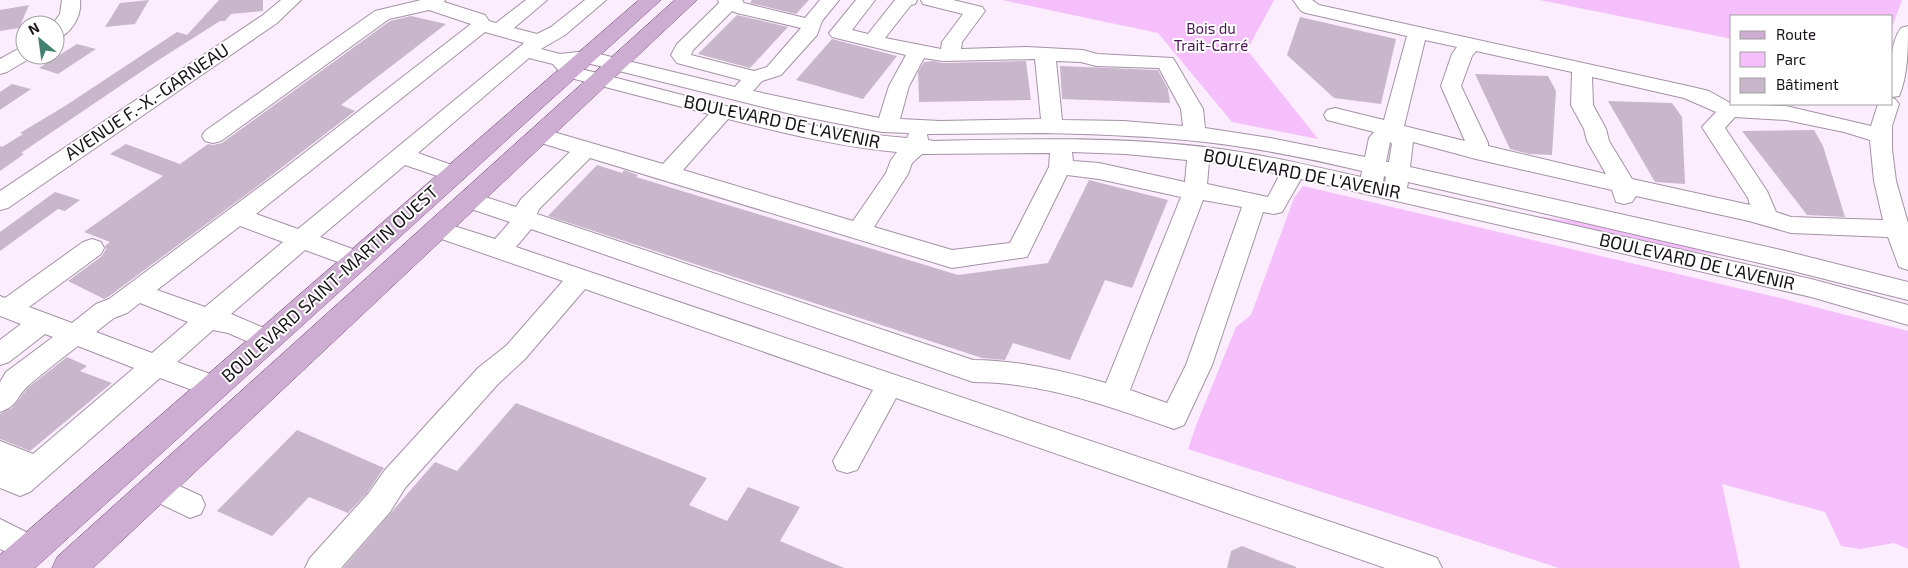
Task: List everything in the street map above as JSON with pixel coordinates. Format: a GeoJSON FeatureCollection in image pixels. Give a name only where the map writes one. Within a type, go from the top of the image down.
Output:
{"type":"FeatureCollection","features":[{"type":"Feature","properties":{"kind":"main road","name":"BOULEVARD SAINT-MARTIN OUEST"},"geometry":{"type":"LineString","coordinates":[[20,559],[455,174],[572,63],[651,0]]}},
{"type":"Feature","properties":{"kind":"main road","name":"BOULEVARD SAINT-MARTIN OUEST"},"geometry":{"type":"LineString","coordinates":[[69,568],[686,0]]}},
{"type":"Feature","properties":{"kind":"street"},"geometry":{"type":"LineString","coordinates":[[65,21],[70,15],[71,0]]}},
{"type":"Feature","properties":{"kind":"street","name":"AVENUE F.-X.-GARNEAU"},"geometry":{"type":"LineString","coordinates":[[0,202],[270,19],[292,0]]}},
{"type":"Feature","properties":{"kind":"street"},"geometry":{"type":"LineString","coordinates":[[4,371],[59,330],[118,306],[384,102],[442,54],[538,0]]}},
{"type":"Feature","properties":{"kind":"street"},"geometry":{"type":"LineString","coordinates":[[532,46],[544,26],[576,0]]}},
{"type":"Feature","properties":{"kind":"street"},"geometry":{"type":"LineString","coordinates":[[0,474],[20,483],[208,319],[532,46],[558,31],[597,0]]}},
{"type":"Feature","properties":{"kind":"street"},"geometry":{"type":"LineString","coordinates":[[740,95],[755,77],[774,70],[810,31],[813,20],[830,0]]}},
{"type":"Feature","properties":{"kind":"street"},"geometry":{"type":"LineString","coordinates":[[866,0],[838,33],[918,51],[950,55],[1045,54],[1082,56],[1096,60],[1166,62],[1192,109],[1197,144],[1194,192],[1114,396]]}},
{"type":"Feature","properties":{"kind":"street"},"geometry":{"type":"LineString","coordinates":[[872,41],[903,0]]}},
{"type":"Feature","properties":{"kind":"street"},"geometry":{"type":"LineString","coordinates":[[930,0],[975,11],[952,42],[950,55]]}},
{"type":"Feature","properties":{"kind":"street"},"geometry":{"type":"LineString","coordinates":[[1302,0],[1310,8],[1697,94],[1730,110],[1786,113],[1848,126],[1880,136]]}},
{"type":"Feature","properties":{"kind":"street"},"geometry":{"type":"LineString","coordinates":[[755,77],[690,61],[684,59],[681,55],[684,48],[730,1],[738,7],[811,25]]}},
{"type":"Feature","properties":{"kind":"street"},"geometry":{"type":"LineString","coordinates":[[213,136],[382,15],[395,9],[434,2],[478,19],[491,28],[572,63]]}},
{"type":"Feature","properties":{"kind":"street"},"geometry":{"type":"LineString","coordinates":[[1893,87],[1908,32]]}},
{"type":"Feature","properties":{"kind":"street"},"geometry":{"type":"LineString","coordinates":[[1372,176],[1380,138],[1392,131],[1417,33]]}},
{"type":"Feature","properties":{"kind":"street"},"geometry":{"type":"LineString","coordinates":[[1470,44],[1462,54],[1450,86],[1477,144],[1476,152]]}},
{"type":"Feature","properties":{"kind":"street"},"geometry":{"type":"LineString","coordinates":[[888,125],[899,86],[918,51]]}},
{"type":"Feature","properties":{"kind":"street"},"geometry":{"type":"LineString","coordinates":[[540,135],[952,259],[1018,251],[1058,146],[1045,54]]}},
{"type":"Feature","properties":{"kind":"street"},"geometry":{"type":"LineString","coordinates":[[0,68],[15,59]]}},
{"type":"Feature","properties":{"kind":"street","name":"BOULEVARD DE L'AVENIR"},"geometry":{"type":"LineString","coordinates":[[572,63],[616,64],[838,118],[888,125],[918,137]]}},
{"type":"Feature","properties":{"kind":"street","name":"BOULEVARD DE L'AVENIR"},"geometry":{"type":"LineString","coordinates":[[572,63],[599,80],[723,112],[838,138],[918,137],[1058,146],[1126,147],[1262,143],[1372,176],[1811,288],[1908,315]]}},
{"type":"Feature","properties":{"kind":"street"},"geometry":{"type":"LineString","coordinates":[[1582,68],[1582,105],[1595,129],[1598,141],[1624,186],[1626,224]]}},
{"type":"Feature","properties":{"kind":"street"},"geometry":{"type":"LineString","coordinates":[[1888,105],[1880,136],[1884,175],[1908,261]]}},
{"type":"Feature","properties":{"kind":"street"},"geometry":{"type":"LineString","coordinates":[[1730,110],[1712,128],[1759,197],[1766,218]]}},
{"type":"Feature","properties":{"kind":"street"},"geometry":{"type":"LineString","coordinates":[[668,173],[723,112]]}},
{"type":"Feature","properties":{"kind":"street"},"geometry":{"type":"LineString","coordinates":[[1335,115],[1476,152],[1791,225],[1899,229]]}},
{"type":"Feature","properties":{"kind":"street"},"geometry":{"type":"LineString","coordinates":[[1392,131],[1403,143],[1397,182]]}},
{"type":"Feature","properties":{"kind":"street"},"geometry":{"type":"LineString","coordinates":[[859,231],[897,174],[902,160],[918,137]]}},
{"type":"Feature","properties":{"kind":"street","name":"BOULEVARD DE L'AVENIR"},"geometry":{"type":"LineString","coordinates":[[1197,144],[1294,169],[1372,176]]}},
{"type":"Feature","properties":{"kind":"street"},"geometry":{"type":"LineString","coordinates":[[1058,146],[1099,171],[1194,192],[1209,192],[1274,206],[1294,169]]}},
{"type":"Feature","properties":{"kind":"street"},"geometry":{"type":"LineString","coordinates":[[499,250],[521,226],[530,205],[586,148]]}},
{"type":"Feature","properties":{"kind":"street"},"geometry":{"type":"LineString","coordinates":[[402,156],[455,174]]}},
{"type":"Feature","properties":{"kind":"street","name":"BOULEVARD DE L'AVENIR"},"geometry":{"type":"LineString","coordinates":[[1397,182],[1626,224],[1816,267],[1908,291]]}},
{"type":"Feature","properties":{"kind":"street"},"geometry":{"type":"LineString","coordinates":[[470,200],[973,371],[996,372],[1079,386],[1174,417],[1198,366],[1255,202]]}},
{"type":"Feature","properties":{"kind":"street"},"geometry":{"type":"LineString","coordinates":[[237,216],[357,260]]}},
{"type":"Feature","properties":{"kind":"street"},"geometry":{"type":"LineString","coordinates":[[438,229],[1426,568]]}},
{"type":"Feature","properties":{"kind":"street"},"geometry":{"type":"LineString","coordinates":[[2,308],[92,248]]}},
{"type":"Feature","properties":{"kind":"street"},"geometry":{"type":"LineString","coordinates":[[320,568],[379,504],[401,472],[488,376],[516,352],[580,278]]}},
{"type":"Feature","properties":{"kind":"street"},"geometry":{"type":"LineString","coordinates":[[137,292],[208,319],[233,324],[267,340]]}},
{"type":"Feature","properties":{"kind":"street"},"geometry":{"type":"LineString","coordinates":[[2,308],[214,387]]}},
{"type":"Feature","properties":{"kind":"street"},"geometry":{"type":"LineString","coordinates":[[0,401],[59,330]]}},
{"type":"Feature","properties":{"kind":"street"},"geometry":{"type":"LineString","coordinates":[[847,461],[890,384]]}},
{"type":"Feature","properties":{"kind":"street"},"geometry":{"type":"LineString","coordinates":[[0,453],[36,469]]}},
{"type":"Feature","properties":{"kind":"street"},"geometry":{"type":"LineString","coordinates":[[156,488],[190,505]]}},
{"type":"Feature","properties":{"kind":"street"},"geometry":{"type":"LineString","coordinates":[[0,532],[20,559]]}},
{"type":"Feature","properties":{"kind":"green space","name":"Bois du Trait-Carré"},"geometry":{"type":"Polygon","coordinates":[[[1002,0],[1274,0],[1247,50],[1318,139],[1232,122],[1158,33],[1002,0]]]}},
{"type":"Feature","properties":{"kind":"green space"},"geometry":{"type":"Polygon","coordinates":[[[1540,0],[1902,0],[1893,24],[1893,15],[1730,15],[1730,39],[1540,0]]]}},
{"type":"Feature","properties":{"kind":"green space"},"geometry":{"type":"Polygon","coordinates":[[[1303,186],[1784,299],[1908,331],[1908,549],[1894,543],[1860,549],[1841,546],[1825,512],[1722,484],[1740,568],[1559,568],[1188,449],[1236,327],[1251,315],[1294,198],[1303,186]]]}},
{"type":"Feature","properties":{"kind":"green space"},"geometry":{"type":"Polygon","coordinates":[[[1535,216],[1595,224],[1736,256],[1737,258],[1652,245],[1535,216]]]}},
{"type":"Feature","properties":{"kind":"building"},"geometry":{"type":"Polygon","coordinates":[[[149,0],[135,24],[105,27],[120,3],[149,0]]]}},
{"type":"Feature","properties":{"kind":"building"},"geometry":{"type":"Polygon","coordinates":[[[219,0],[263,0],[263,11],[231,14],[225,21],[220,21],[157,61],[21,153],[24,154],[0,171],[0,146],[2,147],[23,134],[20,133],[65,106],[177,32],[187,35],[219,0]]]}},
{"type":"Feature","properties":{"kind":"building"},"geometry":{"type":"Polygon","coordinates":[[[752,0],[809,0],[796,14],[750,3],[752,0]]]}},
{"type":"Feature","properties":{"kind":"building"},"geometry":{"type":"Polygon","coordinates":[[[29,5],[25,15],[15,15],[15,29],[0,31],[0,10],[29,5]]]}},
{"type":"Feature","properties":{"kind":"building"},"geometry":{"type":"Polygon","coordinates":[[[737,15],[788,27],[750,68],[698,54],[737,15]]]}},
{"type":"Feature","properties":{"kind":"building"},"geometry":{"type":"Polygon","coordinates":[[[411,16],[446,24],[341,105],[355,111],[108,297],[104,299],[68,281],[102,256],[106,249],[105,246],[110,242],[84,232],[163,176],[110,154],[126,144],[180,164],[208,144],[222,143],[390,21],[411,16]]]}},
{"type":"Feature","properties":{"kind":"building"},"geometry":{"type":"Polygon","coordinates":[[[1300,17],[1396,39],[1381,104],[1334,98],[1287,55],[1300,17]]]}},
{"type":"Feature","properties":{"kind":"building"},"geometry":{"type":"Polygon","coordinates":[[[832,39],[897,56],[863,99],[796,80],[832,39]]]}},
{"type":"Feature","properties":{"kind":"building"},"geometry":{"type":"Polygon","coordinates":[[[77,44],[96,49],[58,74],[39,68],[44,65],[65,65],[65,52],[77,44]]]}},
{"type":"Feature","properties":{"kind":"building"},"geometry":{"type":"Polygon","coordinates":[[[1026,61],[1031,100],[919,102],[918,72],[924,62],[943,63],[1026,61]]]}},
{"type":"Feature","properties":{"kind":"building"},"geometry":{"type":"Polygon","coordinates":[[[1060,66],[1158,70],[1168,89],[1170,103],[1062,99],[1060,66]]]}},
{"type":"Feature","properties":{"kind":"building"},"geometry":{"type":"Polygon","coordinates":[[[1475,74],[1548,76],[1556,91],[1552,155],[1529,154],[1510,149],[1475,74]]]}},
{"type":"Feature","properties":{"kind":"building"},"geometry":{"type":"Polygon","coordinates":[[[12,84],[31,89],[0,110],[0,92],[12,84]]]}},
{"type":"Feature","properties":{"kind":"building"},"geometry":{"type":"Polygon","coordinates":[[[1608,101],[1672,103],[1682,117],[1685,184],[1655,182],[1608,101]]]}},
{"type":"Feature","properties":{"kind":"building"},"geometry":{"type":"Polygon","coordinates":[[[1814,130],[1823,146],[1845,217],[1807,215],[1742,131],[1814,130]]]}},
{"type":"Feature","properties":{"kind":"building"},"geometry":{"type":"Polygon","coordinates":[[[597,165],[622,173],[624,170],[638,175],[636,177],[958,275],[1048,263],[1089,180],[1168,200],[1132,288],[1105,280],[1070,360],[1013,343],[1005,360],[982,358],[548,216],[597,165]]]}},
{"type":"Feature","properties":{"kind":"building"},"geometry":{"type":"Polygon","coordinates":[[[55,192],[80,200],[65,211],[58,209],[0,251],[0,232],[55,192]]]}},
{"type":"Feature","properties":{"kind":"building"},"geometry":{"type":"Polygon","coordinates":[[[67,357],[87,366],[80,371],[112,383],[30,451],[0,439],[0,414],[12,408],[29,387],[67,357]]]}},
{"type":"Feature","properties":{"kind":"building"},"geometry":{"type":"Polygon","coordinates":[[[516,403],[707,478],[689,505],[727,521],[748,487],[800,507],[780,541],[844,568],[343,568],[435,462],[457,471],[516,403]]]}},
{"type":"Feature","properties":{"kind":"building"},"geometry":{"type":"Polygon","coordinates":[[[297,430],[384,468],[367,493],[348,513],[309,497],[272,536],[217,511],[297,430]]]}},
{"type":"Feature","properties":{"kind":"building"},"geometry":{"type":"Polygon","coordinates":[[[1242,546],[1296,568],[1227,568],[1231,551],[1242,546]]]}}]}
